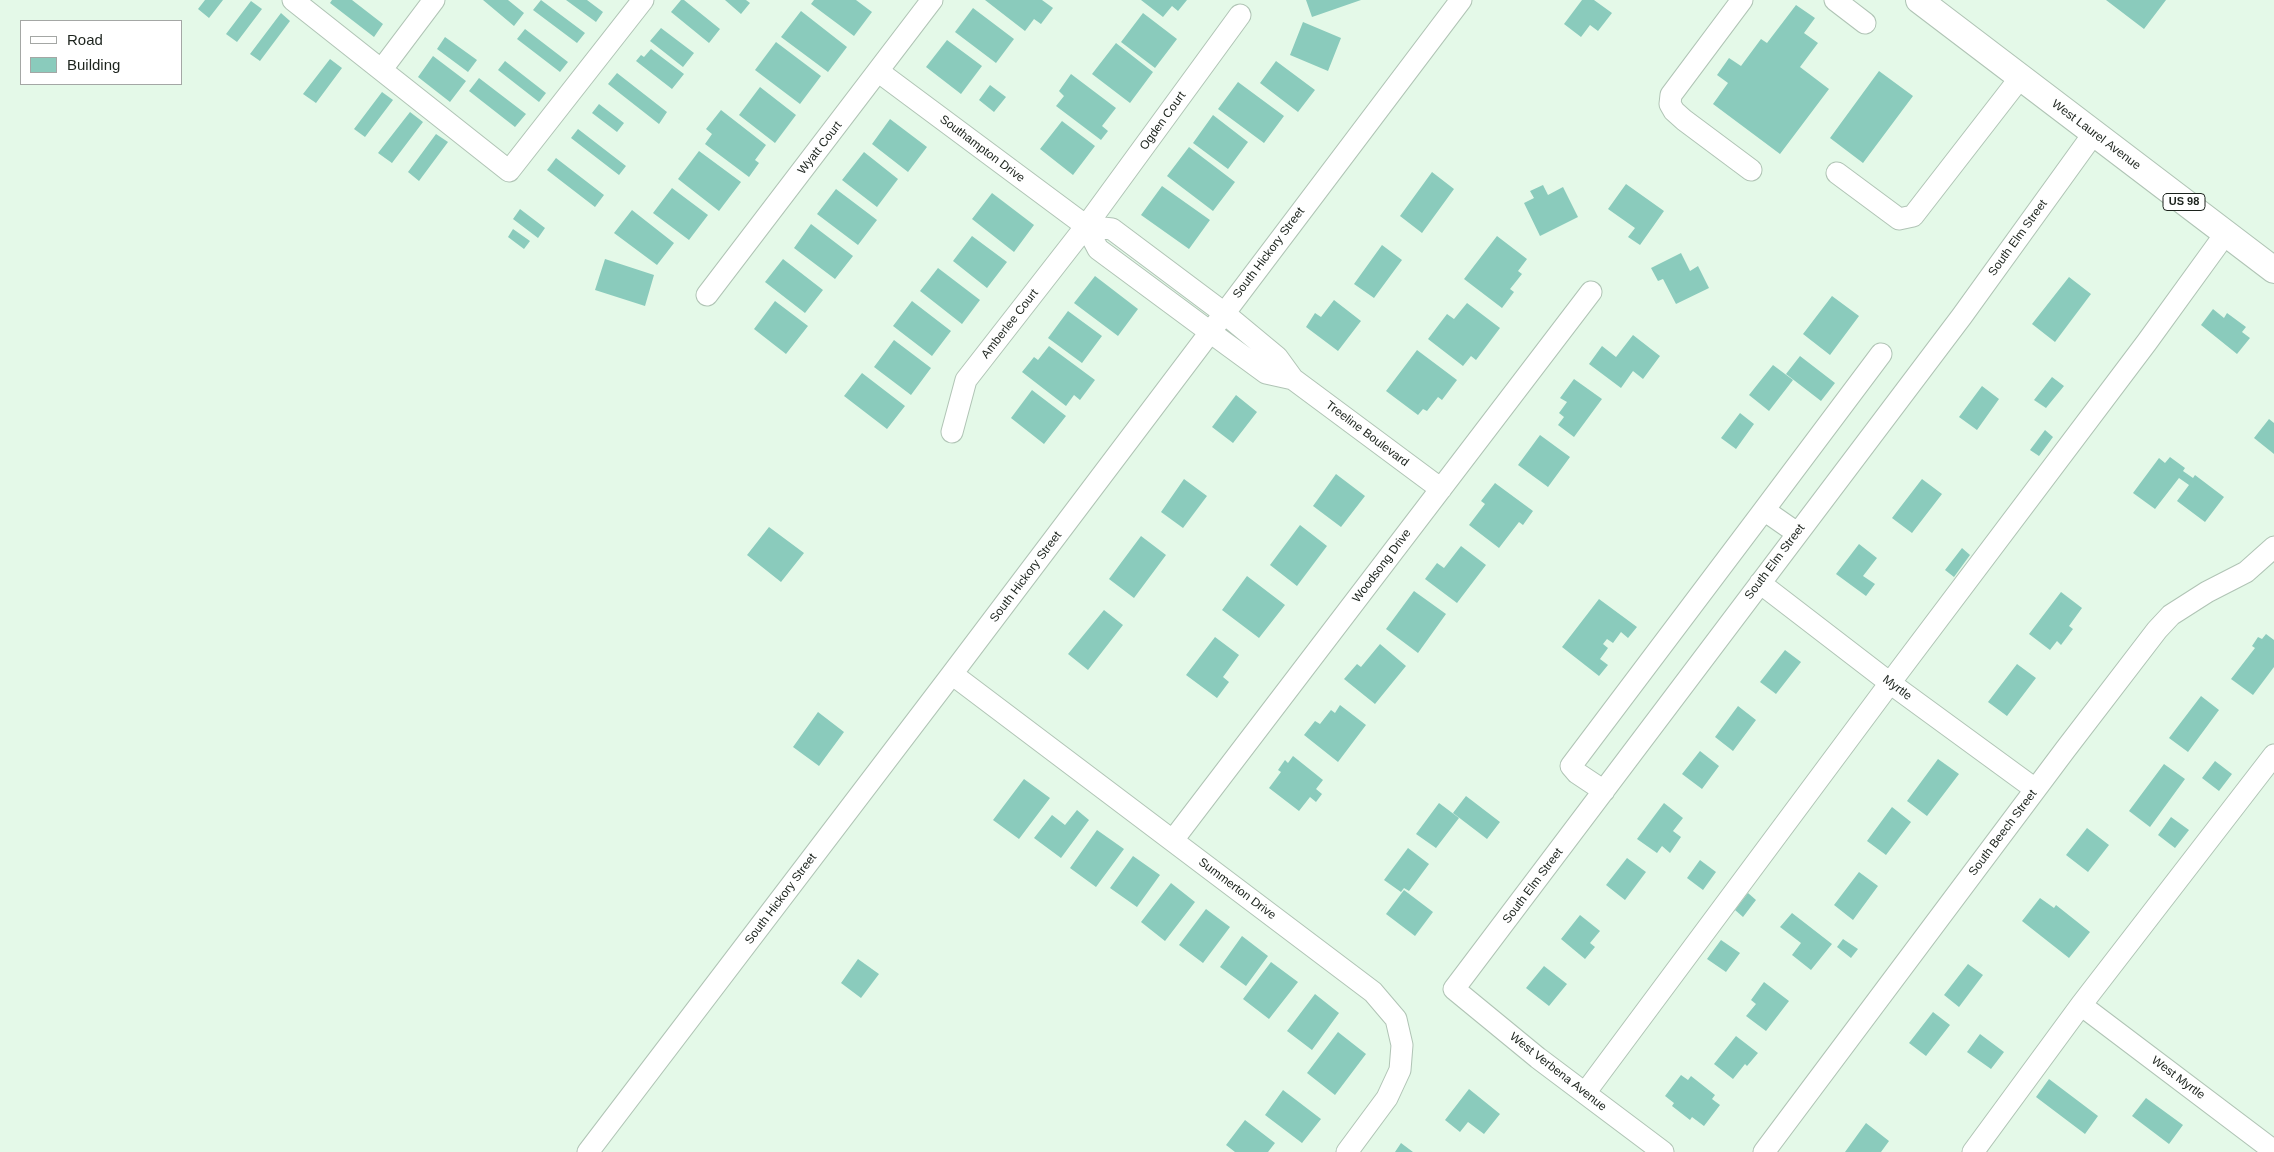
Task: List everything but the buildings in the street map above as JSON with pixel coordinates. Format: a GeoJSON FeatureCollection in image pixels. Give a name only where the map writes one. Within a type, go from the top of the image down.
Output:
{"type":"FeatureCollection","features":[{"type":"Feature","properties":{"kind":"main road","name":"West Laurel Avenue"},"geometry":{"type":"LineString","coordinates":[[1919,0],[2274,270]]}},
{"type":"Feature","properties":{"kind":"street"},"geometry":{"type":"LineString","coordinates":[[292,0],[382,69],[509,171],[643,0]]}},
{"type":"Feature","properties":{"kind":"street"},"geometry":{"type":"LineString","coordinates":[[382,69],[434,0]]}},
{"type":"Feature","properties":{"kind":"street","name":"Wyatt Court"},"geometry":{"type":"LineString","coordinates":[[707,295],[879,72],[932,0]]}},
{"type":"Feature","properties":{"kind":"street","name":"South Hickory Street"},"geometry":{"type":"LineString","coordinates":[[588,1152],[1461,0]]}},
{"type":"Feature","properties":{"kind":"street"},"geometry":{"type":"LineString","coordinates":[[1742,0],[1671,95],[1670,104],[1674,111],[1684,120],[1751,170]]}},
{"type":"Feature","properties":{"kind":"street"},"geometry":{"type":"LineString","coordinates":[[1835,0],[1865,23]]}},
{"type":"Feature","properties":{"kind":"street","name":"Ogden Court"},"geometry":{"type":"LineString","coordinates":[[1086,226],[1240,15]]}},
{"type":"Feature","properties":{"kind":"street","name":"Southampton Drive"},"geometry":{"type":"LineString","coordinates":[[879,72],[1086,226],[1098,249],[1210,332]]}},
{"type":"Feature","properties":{"kind":"street"},"geometry":{"type":"LineString","coordinates":[[1837,173],[1899,219],[1913,216],[2020,78]]}},
{"type":"Feature","properties":{"kind":"street","name":"South Elm Street"},"geometry":{"type":"LineString","coordinates":[[1454,989],[1962,316],[2094,133]]}},
{"type":"Feature","properties":{"kind":"street"},"geometry":{"type":"LineString","coordinates":[[1086,226],[1112,229],[1224,314]]}},
{"type":"Feature","properties":{"kind":"street","name":"Amberlee Court"},"geometry":{"type":"LineString","coordinates":[[952,432],[966,380],[1086,226]]}},
{"type":"Feature","properties":{"kind":"street"},"geometry":{"type":"LineString","coordinates":[[1585,1093],[2226,234]]}},
{"type":"Feature","properties":{"kind":"street","name":"Woodsong Drive"},"geometry":{"type":"LineString","coordinates":[[1173,840],[1591,292]]}},
{"type":"Feature","properties":{"kind":"street","name":"Treeline Boulevard"},"geometry":{"type":"LineString","coordinates":[[1224,314],[1277,357],[1294,379],[1441,489]]}},
{"type":"Feature","properties":{"kind":"street","name":"Treeline Boulevard"},"geometry":{"type":"LineString","coordinates":[[1210,332],[1266,373],[1294,379]]}},
{"type":"Feature","properties":{"kind":"street"},"geometry":{"type":"LineString","coordinates":[[1604,791],[1577,773],[1571,766],[1880,354]]}},
{"type":"Feature","properties":{"kind":"street"},"geometry":{"type":"LineString","coordinates":[[1764,510],[1797,533]]}},
{"type":"Feature","properties":{"kind":"street","name":"South Beech Street"},"geometry":{"type":"LineString","coordinates":[[1764,1152],[2157,630],[2171,615],[2207,592],[2246,572],[2274,547]]}},
{"type":"Feature","properties":{"kind":"street","name":"Myrtle"},"geometry":{"type":"LineString","coordinates":[[1760,583],[1890,683],[2036,789]]}},
{"type":"Feature","properties":{"kind":"street","name":"Summerton Drive"},"geometry":{"type":"LineString","coordinates":[[952,674],[1373,992],[1396,1019],[1402,1045],[1400,1070],[1387,1098],[1346,1152]]}},
{"type":"Feature","properties":{"kind":"street"},"geometry":{"type":"LineString","coordinates":[[1973,1152],[2081,1005],[2274,755]]}},
{"type":"Feature","properties":{"kind":"street","name":"West Verbena Avenue"},"geometry":{"type":"LineString","coordinates":[[1454,989],[1538,1058],[1663,1152]]}},
{"type":"Feature","properties":{"kind":"street","name":"West Myrtle"},"geometry":{"type":"LineString","coordinates":[[2081,1005],[2274,1151]]}}]}
